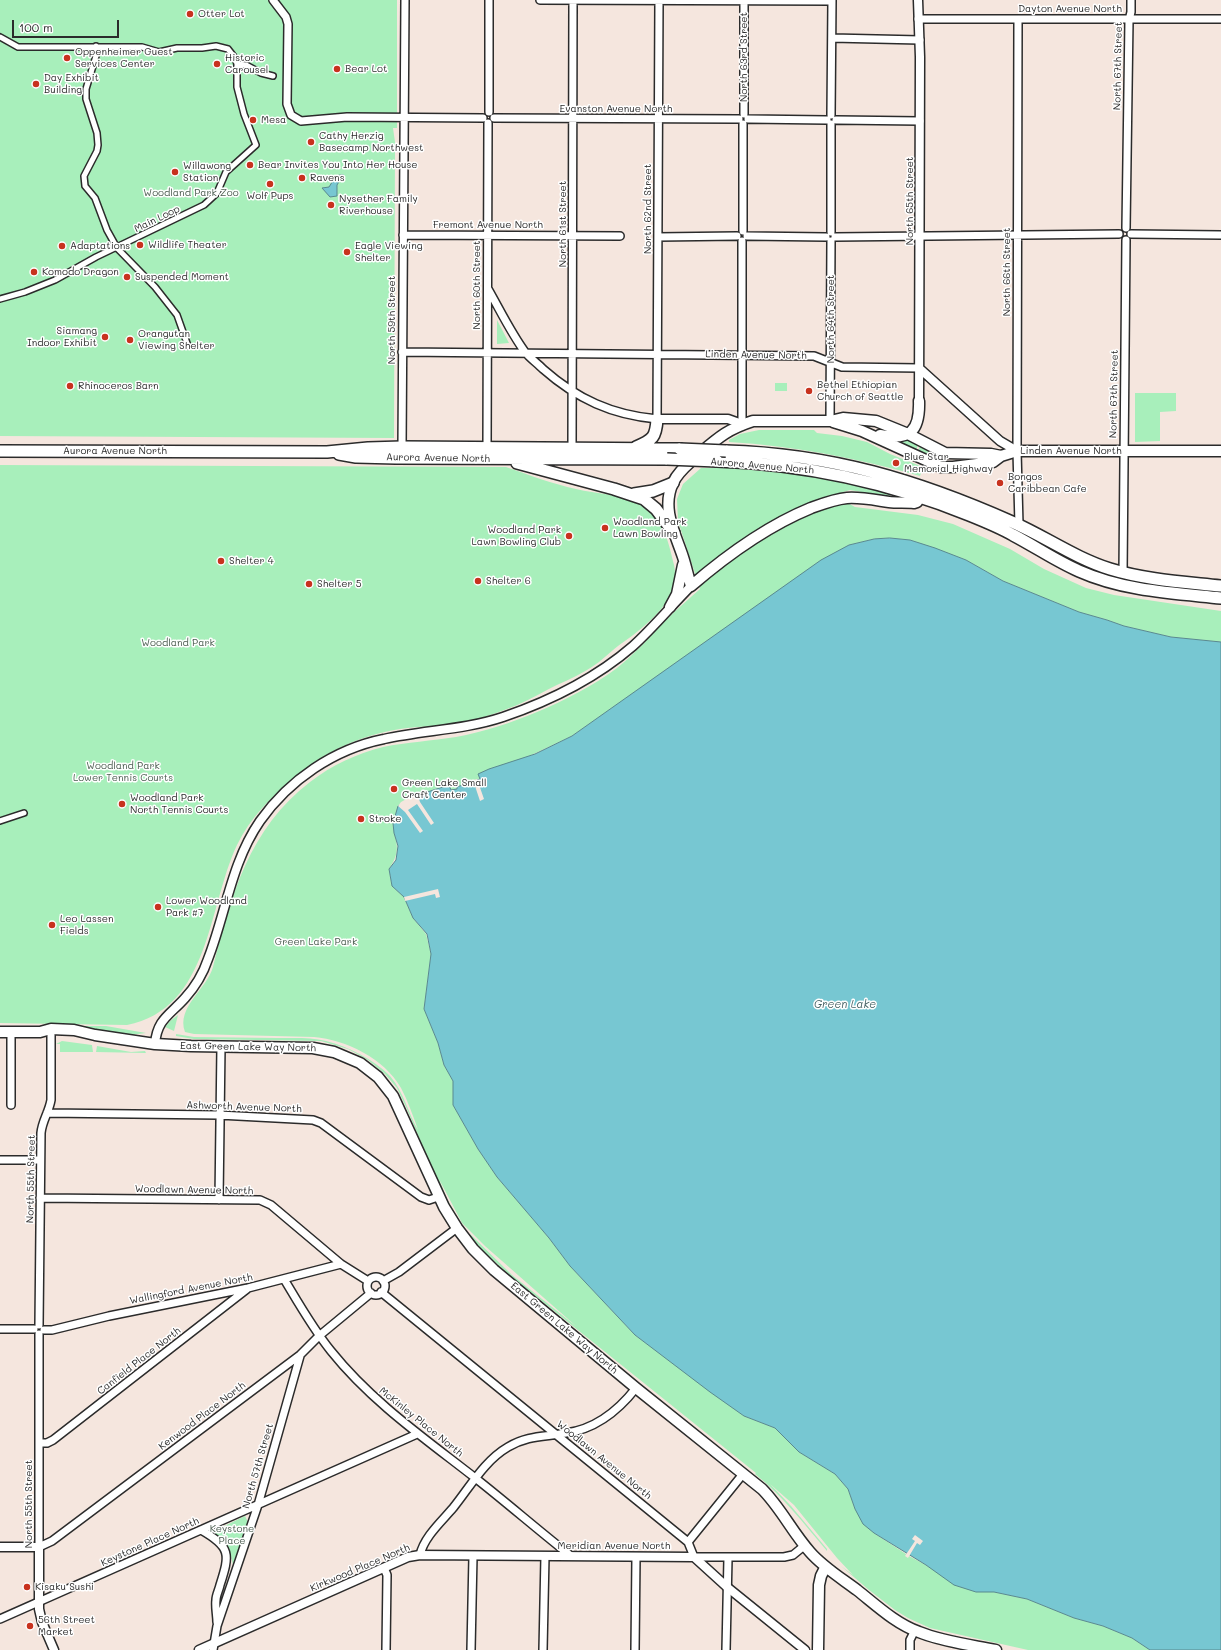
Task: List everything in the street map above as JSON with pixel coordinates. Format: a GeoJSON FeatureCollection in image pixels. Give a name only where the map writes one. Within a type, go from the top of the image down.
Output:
{"type":"FeatureCollection","features":[{"type":"Feature","properties":{"kind":"highway"},"geometry":{"type":"LineString","coordinates":[[632,448],[644,444],[653,437],[658,419]]}},
{"type":"Feature","properties":{"kind":"highway","name":"Aurora Avenue North"},"geometry":{"type":"LineString","coordinates":[[0,450],[327,452],[363,448],[402,447],[632,448],[753,452],[793,456],[847,465],[937,491],[1019,525],[1079,557],[1123,573],[1221,586]]}},
{"type":"Feature","properties":{"kind":"highway","name":"Aurora Avenue North"},"geometry":{"type":"LineString","coordinates":[[327,452],[365,457],[667,459],[764,464],[817,470],[869,481],[920,496],[992,524],[1066,565],[1093,577],[1136,589],[1221,598]]}},
{"type":"Feature","properties":{"kind":"highway"},"geometry":{"type":"LineString","coordinates":[[498,459],[543,469],[631,494],[652,505],[674,533]]}},
{"type":"Feature","properties":{"kind":"highway"},"geometry":{"type":"LineString","coordinates":[[631,494],[653,491],[673,483]]}},
{"type":"Feature","properties":{"kind":"main road"},"geometry":{"type":"LineString","coordinates":[[830,421],[862,431],[894,437],[908,434],[918,421],[919,401]]}},
{"type":"Feature","properties":{"kind":"main road"},"geometry":{"type":"LineString","coordinates":[[919,401],[914,422],[907,430],[876,421],[843,418],[830,421],[753,421],[742,424],[725,432],[684,468],[673,483],[670,490],[668,508],[671,523],[684,558],[691,586],[710,568],[752,539],[790,517],[825,503],[845,498],[863,498],[890,502],[914,503],[917,502],[920,496]]}},
{"type":"Feature","properties":{"kind":"main road"},"geometry":{"type":"LineString","coordinates":[[876,421],[908,434],[936,449],[951,454],[991,454],[1001,456]]}},
{"type":"Feature","properties":{"kind":"main road"},"geometry":{"type":"LineString","coordinates":[[862,431],[938,466],[953,467],[992,462],[1001,456],[1017,451]]}},
{"type":"Feature","properties":{"kind":"main road","name":"Linden Avenue North"},"geometry":{"type":"LineString","coordinates":[[1017,451],[1221,451]]}},
{"type":"Feature","properties":{"kind":"main road"},"geometry":{"type":"LineString","coordinates":[[951,454],[953,467]]}},
{"type":"Feature","properties":{"kind":"main road"},"geometry":{"type":"LineString","coordinates":[[670,607],[680,585],[684,558]]}},
{"type":"Feature","properties":{"kind":"main road"},"geometry":{"type":"LineString","coordinates":[[40,1032],[47,1028],[74,1030],[93,1035]]}},
{"type":"Feature","properties":{"kind":"main road"},"geometry":{"type":"LineString","coordinates":[[0,1032],[40,1032],[46,1035],[74,1036],[93,1035]]}},
{"type":"Feature","properties":{"kind":"main road","name":"East Green Lake Way North"},"geometry":{"type":"LineString","coordinates":[[93,1035],[154,1044],[320,1048],[347,1057],[366,1068],[383,1083],[393,1096],[438,1196],[457,1228],[473,1249],[494,1270],[636,1388],[762,1489],[775,1503],[791,1529],[804,1546],[826,1568],[901,1622],[915,1630],[935,1637],[996,1650]]}},
{"type":"Feature","properties":{"kind":"main road"},"geometry":{"type":"LineString","coordinates":[[818,1650],[819,1585],[821,1576],[826,1568]]}},
{"type":"Feature","properties":{"kind":"street"},"geometry":{"type":"LineString","coordinates":[[274,0],[286,17],[288,24],[287,104],[291,115],[301,121],[308,122],[347,117],[404,117],[483,118],[485,122],[490,118]]}},
{"type":"Feature","properties":{"kind":"street","name":"North 59th Street"},"geometry":{"type":"LineString","coordinates":[[402,447],[405,0]]}},
{"type":"Feature","properties":{"kind":"street","name":"North 60th Street"},"geometry":{"type":"LineString","coordinates":[[487,448],[490,118],[489,0]]}},
{"type":"Feature","properties":{"kind":"street"},"geometry":{"type":"LineString","coordinates":[[540,0],[832,1]]}},
{"type":"Feature","properties":{"kind":"street","name":"North 61st Street"},"geometry":{"type":"LineString","coordinates":[[572,448],[573,0]]}},
{"type":"Feature","properties":{"kind":"street","name":"North 62nd Street"},"geometry":{"type":"LineString","coordinates":[[658,419],[659,0]]}},
{"type":"Feature","properties":{"kind":"street","name":"North 65th Street"},"geometry":{"type":"LineString","coordinates":[[918,0],[920,40],[919,401]]}},
{"type":"Feature","properties":{"kind":"street","name":"North 67th Street"},"geometry":{"type":"LineString","coordinates":[[1126,228],[1129,20],[1131,0]]}},
{"type":"Feature","properties":{"kind":"street","name":"North 63rd Street"},"geometry":{"type":"LineString","coordinates":[[742,424],[744,1]]}},
{"type":"Feature","properties":{"kind":"street","name":"North 64th Street"},"geometry":{"type":"LineString","coordinates":[[830,421],[832,1]]}},
{"type":"Feature","properties":{"kind":"street","name":"Dayton Avenue North"},"geometry":{"type":"LineString","coordinates":[[918,19],[1221,19]]}},
{"type":"Feature","properties":{"kind":"street","name":"North 66th Street"},"geometry":{"type":"LineString","coordinates":[[1018,19],[1017,451],[1019,525]]}},
{"type":"Feature","properties":{"kind":"street"},"geometry":{"type":"LineString","coordinates":[[0,37],[18,47],[142,46],[159,52],[177,48],[220,46],[231,52],[237,64],[246,65],[260,73],[273,76]]}},
{"type":"Feature","properties":{"kind":"street"},"geometry":{"type":"LineString","coordinates":[[832,38],[920,40]]}},
{"type":"Feature","properties":{"kind":"street"},"geometry":{"type":"LineString","coordinates":[[96,46],[96,56],[86,89],[86,99],[96,128],[98,145],[88,168],[84,183],[95,198],[107,230],[117,248],[177,314],[188,346]]}},
{"type":"Feature","properties":{"kind":"street","name":"Main Loop"},"geometry":{"type":"LineString","coordinates":[[0,299],[25,292],[55,280],[96,257],[204,205],[216,193],[226,172],[256,145],[244,114],[237,87],[237,64]]}},
{"type":"Feature","properties":{"kind":"street","name":"Evanston Avenue North"},"geometry":{"type":"LineString","coordinates":[[490,118],[920,121]]}},
{"type":"Feature","properties":{"kind":"street"},"geometry":{"type":"LineString","coordinates":[[1119,234],[1121,230],[1126,228],[1130,230],[1131,234]]}},
{"type":"Feature","properties":{"kind":"street"},"geometry":{"type":"LineString","coordinates":[[658,237],[1119,234]]}},
{"type":"Feature","properties":{"kind":"street"},"geometry":{"type":"LineString","coordinates":[[1119,234],[1121,239],[1126,240],[1129,239],[1131,234]]}},
{"type":"Feature","properties":{"kind":"street"},"geometry":{"type":"LineString","coordinates":[[1131,234],[1221,234]]}},
{"type":"Feature","properties":{"kind":"street","name":"Fremont Avenue North"},"geometry":{"type":"LineString","coordinates":[[403,235],[620,236]]}},
{"type":"Feature","properties":{"kind":"street","name":"North 67th Street"},"geometry":{"type":"LineString","coordinates":[[1123,573],[1126,240]]}},
{"type":"Feature","properties":{"kind":"street"},"geometry":{"type":"LineString","coordinates":[[488,289],[526,353],[548,374],[587,401],[607,409],[638,417],[658,419],[728,419],[742,424]]}},
{"type":"Feature","properties":{"kind":"street","name":"Linden Avenue North"},"geometry":{"type":"LineString","coordinates":[[402,352],[814,356],[842,366],[919,368],[1000,441],[1017,451]]}},
{"type":"Feature","properties":{"kind":"street"},"geometry":{"type":"LineString","coordinates":[[154,1044],[159,1024],[191,992],[204,970],[240,856],[250,837],[267,812],[293,784],[324,762],[359,746],[390,738],[472,726],[503,717],[559,694],[586,680],[624,653],[650,630],[691,586]]}},
{"type":"Feature","properties":{"kind":"street"},"geometry":{"type":"LineString","coordinates":[[0,821],[24,813]]}},
{"type":"Feature","properties":{"kind":"street"},"geometry":{"type":"LineString","coordinates":[[11,1032],[11,1105]]}},
{"type":"Feature","properties":{"kind":"street","name":"North 55th Street"},"geometry":{"type":"LineString","coordinates":[[51,1035],[51,1100],[42,1127],[40,1160],[39,1602],[42,1622],[54,1650]]}},
{"type":"Feature","properties":{"kind":"street"},"geometry":{"type":"LineString","coordinates":[[219,1200],[221,1046]]}},
{"type":"Feature","properties":{"kind":"street","name":"Ashworth Avenue North"},"geometry":{"type":"LineString","coordinates":[[47,1114],[219,1115],[304,1119],[321,1123],[421,1197],[429,1200],[438,1196]]}},
{"type":"Feature","properties":{"kind":"street"},"geometry":{"type":"LineString","coordinates":[[0,1160],[40,1160]]}},
{"type":"Feature","properties":{"kind":"street","name":"Woodlawn Avenue North"},"geometry":{"type":"LineString","coordinates":[[40,1198],[256,1200],[267,1203],[342,1264],[368,1281]]}},
{"type":"Feature","properties":{"kind":"street"},"geometry":{"type":"LineString","coordinates":[[383,1281],[399,1272],[457,1228]]}},
{"type":"Feature","properties":{"kind":"street","name":"Wallingford Avenue North"},"geometry":{"type":"LineString","coordinates":[[0,1329],[52,1330],[109,1316],[248,1288],[342,1264]]}},
{"type":"Feature","properties":{"kind":"street"},"geometry":{"type":"LineString","coordinates":[[375,1277],[381,1278],[383,1281],[384,1286],[381,1292],[377,1294],[371,1293],[366,1286],[368,1281],[375,1277]]}},
{"type":"Feature","properties":{"kind":"street","name":"McKinley Place North"},"geometry":{"type":"LineString","coordinates":[[284,1279],[319,1336],[371,1395],[417,1434],[476,1478],[570,1556]]}},
{"type":"Feature","properties":{"kind":"street","name":"Canfield Place North"},"geometry":{"type":"LineString","coordinates":[[39,1443],[50,1442],[248,1288]]}},
{"type":"Feature","properties":{"kind":"street","name":"Woodlawn Avenue North"},"geometry":{"type":"LineString","coordinates":[[381,1292],[688,1542],[694,1557],[727,1587],[805,1650]]}},
{"type":"Feature","properties":{"kind":"street","name":"Kenwood Place North"},"geometry":{"type":"LineString","coordinates":[[39,1547],[52,1541],[300,1355],[319,1336],[371,1293]]}},
{"type":"Feature","properties":{"kind":"street","name":"North 57th Street"},"geometry":{"type":"LineString","coordinates":[[213,1647],[217,1626],[258,1505],[300,1355]]}},
{"type":"Feature","properties":{"kind":"street","name":"Kirkwood Place North"},"geometry":{"type":"LineString","coordinates":[[199,1650],[213,1647],[408,1557],[420,1555],[425,1542],[481,1470],[494,1456],[508,1446],[534,1437],[584,1428],[605,1419],[623,1404],[636,1388]]}},
{"type":"Feature","properties":{"kind":"street","name":"Keystone Place North"},"geometry":{"type":"LineString","coordinates":[[0,1619],[417,1434]]}},
{"type":"Feature","properties":{"kind":"street"},"geometry":{"type":"LineString","coordinates":[[688,1542],[743,1474]]}},
{"type":"Feature","properties":{"kind":"street","name":"North 57th Street"},"geometry":{"type":"LineString","coordinates":[[201,1530],[216,1539],[224,1548],[226,1555],[227,1564],[216,1600],[217,1626]]}},
{"type":"Feature","properties":{"kind":"street","name":"Meridian Avenue North"},"geometry":{"type":"LineString","coordinates":[[420,1555],[728,1558],[788,1557],[804,1546]]}},
{"type":"Feature","properties":{"kind":"street"},"geometry":{"type":"LineString","coordinates":[[0,1547],[39,1547]]}},
{"type":"Feature","properties":{"kind":"street"},"geometry":{"type":"LineString","coordinates":[[471,1650],[473,1556]]}},
{"type":"Feature","properties":{"kind":"street"},"geometry":{"type":"LineString","coordinates":[[543,1650],[544,1556]]}},
{"type":"Feature","properties":{"kind":"street"},"geometry":{"type":"LineString","coordinates":[[634,1650],[636,1557]]}},
{"type":"Feature","properties":{"kind":"street"},"geometry":{"type":"LineString","coordinates":[[726,1650],[728,1558]]}},
{"type":"Feature","properties":{"kind":"street"},"geometry":{"type":"LineString","coordinates":[[384,1568],[387,1575],[386,1650]]}},
{"type":"Feature","properties":{"kind":"street"},"geometry":{"type":"LineString","coordinates":[[910,1650],[910,1640],[915,1630]]}},
{"type":"Feature","properties":{"kind":"green space","name":"Woodland Park Zoo"},"geometry":{"type":"Polygon","coordinates":[[[0,0],[397,0],[397,128],[393,128],[395,142],[394,438],[0,436],[0,0]]]}},
{"type":"Feature","properties":{"kind":"green space"},"geometry":{"type":"Polygon","coordinates":[[[497,320],[509,343],[497,344],[497,320]]]}},
{"type":"Feature","properties":{"kind":"green space"},"geometry":{"type":"Polygon","coordinates":[[[775,383],[787,383],[787,391],[775,391],[775,383]]]}},
{"type":"Feature","properties":{"kind":"green space"},"geometry":{"type":"Polygon","coordinates":[[[1135,393],[1176,393],[1176,411],[1160,412],[1160,441],[1135,442],[1135,393]]]}},
{"type":"Feature","properties":{"kind":"green space"},"geometry":{"type":"Polygon","coordinates":[[[759,430],[814,430],[817,433],[842,436],[867,442],[890,454],[923,467],[920,476],[849,458],[777,446],[729,442],[729,440],[740,434],[759,430]]]}},
{"type":"Feature","properties":{"kind":"green space"},"geometry":{"type":"Polygon","coordinates":[[[908,438],[919,443],[915,452],[891,439],[908,438]]]}},
{"type":"Feature","properties":{"kind":"green space"},"geometry":{"type":"Polygon","coordinates":[[[921,444],[945,456],[946,464],[917,453],[921,444]]]}},
{"type":"Feature","properties":{"kind":"green space","name":"Woodland Park"},"geometry":{"type":"Polygon","coordinates":[[[0,465],[506,467],[567,487],[624,498],[647,507],[658,520],[666,536],[675,570],[675,580],[668,599],[659,612],[599,662],[577,676],[517,705],[483,717],[452,724],[400,729],[357,740],[317,760],[294,778],[262,808],[242,835],[227,870],[202,952],[191,977],[175,999],[154,1015],[127,1025],[0,1023],[0,465]]]}},
{"type":"Feature","properties":{"kind":"green space","name":"Green Lake Park"},"geometry":{"type":"Polygon","coordinates":[[[701,468],[731,468],[806,475],[847,482],[891,493],[890,497],[850,490],[833,495],[855,507],[918,515],[953,524],[1010,549],[1044,569],[1086,588],[1114,595],[1221,611],[1221,642],[1171,637],[1124,626],[1079,612],[1003,581],[966,560],[910,540],[890,538],[874,539],[849,545],[572,736],[480,779],[457,787],[457,789],[451,790],[449,785],[418,795],[395,814],[393,822],[397,853],[389,869],[392,886],[404,897],[413,918],[426,934],[431,954],[424,1009],[438,1043],[444,1065],[453,1081],[453,1105],[478,1149],[497,1177],[549,1238],[570,1266],[635,1335],[744,1416],[775,1428],[799,1452],[835,1474],[848,1489],[855,1509],[874,1533],[909,1556],[976,1592],[994,1592],[1027,1599],[1074,1618],[1103,1626],[1132,1638],[1150,1650],[1028,1650],[930,1628],[895,1610],[841,1566],[853,1575],[837,1558],[794,1505],[770,1484],[791,1506],[827,1549],[827,1551],[793,1511],[755,1474],[756,1473],[513,1278],[484,1252],[468,1234],[470,1234],[512,1275],[577,1327],[485,1246],[462,1223],[439,1179],[447,1199],[465,1230],[442,1192],[397,1088],[385,1074],[368,1060],[348,1049],[360,1054],[376,1064],[390,1076],[399,1089],[418,1130],[401,1088],[394,1077],[374,1059],[363,1052],[339,1042],[314,1037],[194,1034],[185,1032],[183,1023],[185,1014],[193,998],[210,975],[227,914],[245,865],[257,842],[289,800],[318,776],[336,765],[363,753],[383,747],[466,735],[517,720],[547,708],[578,692],[617,668],[700,589],[678,521],[677,499],[683,484],[701,468]]]}},
{"type":"Feature","properties":{"kind":"green space"},"geometry":{"type":"Polygon","coordinates":[[[178,1015],[174,1031],[165,1027],[170,1021],[178,1015]]]}},
{"type":"Feature","properties":{"kind":"green space"},"geometry":{"type":"Polygon","coordinates":[[[69,1026],[106,1026],[146,1033],[130,1035],[69,1026]]]}},
{"type":"Feature","properties":{"kind":"green space","name":"Green Lake Park"},"geometry":{"type":"Polygon","coordinates":[[[176,1034],[194,1037],[308,1038],[326,1041],[347,1049],[321,1041],[194,1039],[176,1036],[176,1034]]]}},
{"type":"Feature","properties":{"kind":"green space"},"geometry":{"type":"Polygon","coordinates":[[[62,1041],[92,1045],[93,1052],[60,1052],[60,1044],[56,1044],[62,1041]]]}},
{"type":"Feature","properties":{"kind":"green space"},"geometry":{"type":"Polygon","coordinates":[[[97,1046],[131,1052],[145,1051],[146,1053],[96,1052],[97,1046]]]}},
{"type":"Feature","properties":{"kind":"green space","name":"Keystone Place"},"geometry":{"type":"Polygon","coordinates":[[[245,1516],[248,1522],[233,1565],[231,1554],[227,1546],[212,1532],[245,1516]]]}},
{"type":"Feature","properties":{"kind":"water"},"geometry":{"type":"Polygon","coordinates":[[[343,175],[337,185],[337,196],[330,197],[322,188],[329,187],[336,176],[343,175]]]}},
{"type":"Feature","properties":{"kind":"water","name":"Green Lake"},"geometry":{"type":"Polygon","coordinates":[[[890,538],[910,540],[966,560],[1003,581],[1079,612],[1124,626],[1171,637],[1221,642],[1221,1650],[1150,1650],[1132,1638],[1103,1626],[1074,1618],[1027,1599],[994,1592],[976,1592],[954,1585],[926,1565],[874,1533],[863,1524],[855,1509],[848,1489],[835,1474],[799,1452],[775,1428],[744,1416],[635,1335],[570,1266],[549,1238],[497,1177],[478,1149],[453,1105],[453,1081],[444,1065],[438,1043],[424,1009],[431,954],[427,934],[413,918],[404,897],[392,886],[389,869],[396,860],[398,846],[393,823],[398,806],[418,795],[449,785],[451,790],[457,789],[457,787],[480,779],[478,774],[535,754],[572,736],[821,560],[849,545],[874,539],[890,538]]]}},
{"type":"Feature","properties":{"kind":"pier"},"geometry":{"type":"Polygon","coordinates":[[[477,779],[484,799],[480,801],[473,780],[477,779]]]}},
{"type":"Feature","properties":{"kind":"pier"},"geometry":{"type":"Polygon","coordinates":[[[417,793],[420,802],[434,823],[431,825],[417,804],[408,810],[423,831],[420,833],[405,812],[398,806],[401,802],[417,793]]]}},
{"type":"Feature","properties":{"kind":"pier"},"geometry":{"type":"Polygon","coordinates":[[[438,889],[440,897],[436,898],[435,894],[405,901],[404,897],[438,889]]]}},
{"type":"Feature","properties":{"kind":"pier"},"geometry":{"type":"Polygon","coordinates":[[[915,1535],[923,1541],[920,1545],[917,1543],[908,1558],[905,1556],[915,1541],[912,1539],[915,1535]]]}},
{"type":"Feature","properties":{"kind":"place","name":"Otter Lot"},"geometry":{"type":"Point","coordinates":[190,14]}},
{"type":"Feature","properties":{"kind":"place","name":"Oppenheimer Guest Services Center"},"geometry":{"type":"Point","coordinates":[67,58]}},
{"type":"Feature","properties":{"kind":"place","name":"Historic Carousel"},"geometry":{"type":"Point","coordinates":[217,64]}},
{"type":"Feature","properties":{"kind":"place","name":"Bear Lot"},"geometry":{"type":"Point","coordinates":[337,69]}},
{"type":"Feature","properties":{"kind":"place","name":"Day Exhibit Building"},"geometry":{"type":"Point","coordinates":[36,84]}},
{"type":"Feature","properties":{"kind":"place","name":"Mesa"},"geometry":{"type":"Point","coordinates":[253,120]}},
{"type":"Feature","properties":{"kind":"place","name":"Cathy Herzig Basecamp Northwest"},"geometry":{"type":"Point","coordinates":[311,142]}},
{"type":"Feature","properties":{"kind":"place","name":"Bear Invites You Into Her House"},"geometry":{"type":"Point","coordinates":[250,165]}},
{"type":"Feature","properties":{"kind":"place","name":"Willawong Station"},"geometry":{"type":"Point","coordinates":[175,172]}},
{"type":"Feature","properties":{"kind":"place","name":"Ravens"},"geometry":{"type":"Point","coordinates":[302,178]}},
{"type":"Feature","properties":{"kind":"place","name":"Wolf Pups"},"geometry":{"type":"Point","coordinates":[270,184]}},
{"type":"Feature","properties":{"kind":"place","name":"Nysether Family Riverhouse"},"geometry":{"type":"Point","coordinates":[331,205]}},
{"type":"Feature","properties":{"kind":"place","name":"Wildlife Theater"},"geometry":{"type":"Point","coordinates":[140,245]}},
{"type":"Feature","properties":{"kind":"place","name":"Adaptations"},"geometry":{"type":"Point","coordinates":[62,246]}},
{"type":"Feature","properties":{"kind":"place","name":"Eagle Viewing Shelter"},"geometry":{"type":"Point","coordinates":[347,252]}},
{"type":"Feature","properties":{"kind":"place","name":"Komodo Dragon"},"geometry":{"type":"Point","coordinates":[34,272]}},
{"type":"Feature","properties":{"kind":"place","name":"Suspended Moment"},"geometry":{"type":"Point","coordinates":[127,277]}},
{"type":"Feature","properties":{"kind":"place","name":"Siamang Indoor Exhibit"},"geometry":{"type":"Point","coordinates":[105,337]}},
{"type":"Feature","properties":{"kind":"place","name":"Orangutan Viewing Shelter"},"geometry":{"type":"Point","coordinates":[130,340]}},
{"type":"Feature","properties":{"kind":"place","name":"Rhinoceros Barn"},"geometry":{"type":"Point","coordinates":[70,386]}},
{"type":"Feature","properties":{"kind":"place","name":"Bethel Ethiopian Church of Seattle"},"geometry":{"type":"Point","coordinates":[809,391]}},
{"type":"Feature","properties":{"kind":"place","name":"Blue Star Memorial Highway"},"geometry":{"type":"Point","coordinates":[896,463]}},
{"type":"Feature","properties":{"kind":"place","name":"Bongos Caribbean Cafe"},"geometry":{"type":"Point","coordinates":[1000,483]}},
{"type":"Feature","properties":{"kind":"place","name":"Woodland Park Lawn Bowling"},"geometry":{"type":"Point","coordinates":[605,528]}},
{"type":"Feature","properties":{"kind":"place","name":"Woodland Park Lawn Bowling Club"},"geometry":{"type":"Point","coordinates":[569,536]}},
{"type":"Feature","properties":{"kind":"place","name":"Shelter 4"},"geometry":{"type":"Point","coordinates":[221,561]}},
{"type":"Feature","properties":{"kind":"place","name":"Shelter 6"},"geometry":{"type":"Point","coordinates":[478,581]}},
{"type":"Feature","properties":{"kind":"place","name":"Shelter 5"},"geometry":{"type":"Point","coordinates":[309,584]}},
{"type":"Feature","properties":{"kind":"place","name":"Green Lake Small Craft Center"},"geometry":{"type":"Point","coordinates":[394,789]}},
{"type":"Feature","properties":{"kind":"place","name":"Woodland Park North Tennis Courts"},"geometry":{"type":"Point","coordinates":[122,804]}},
{"type":"Feature","properties":{"kind":"place","name":"Stroke"},"geometry":{"type":"Point","coordinates":[361,819]}},
{"type":"Feature","properties":{"kind":"place","name":"Lower Woodland Park #7"},"geometry":{"type":"Point","coordinates":[158,907]}},
{"type":"Feature","properties":{"kind":"place","name":"Leo Lassen Fields"},"geometry":{"type":"Point","coordinates":[52,925]}},
{"type":"Feature","properties":{"kind":"place","name":"Kisaku Sushi"},"geometry":{"type":"Point","coordinates":[27,1587]}},
{"type":"Feature","properties":{"kind":"place","name":"56th Street Market"},"geometry":{"type":"Point","coordinates":[30,1626]}},
{"type":"Feature","properties":{"kind":"park label","name":"Woodland Park Lower Tennis Courts"},"geometry":{"type":"Point","coordinates":[123,772]}}]}
